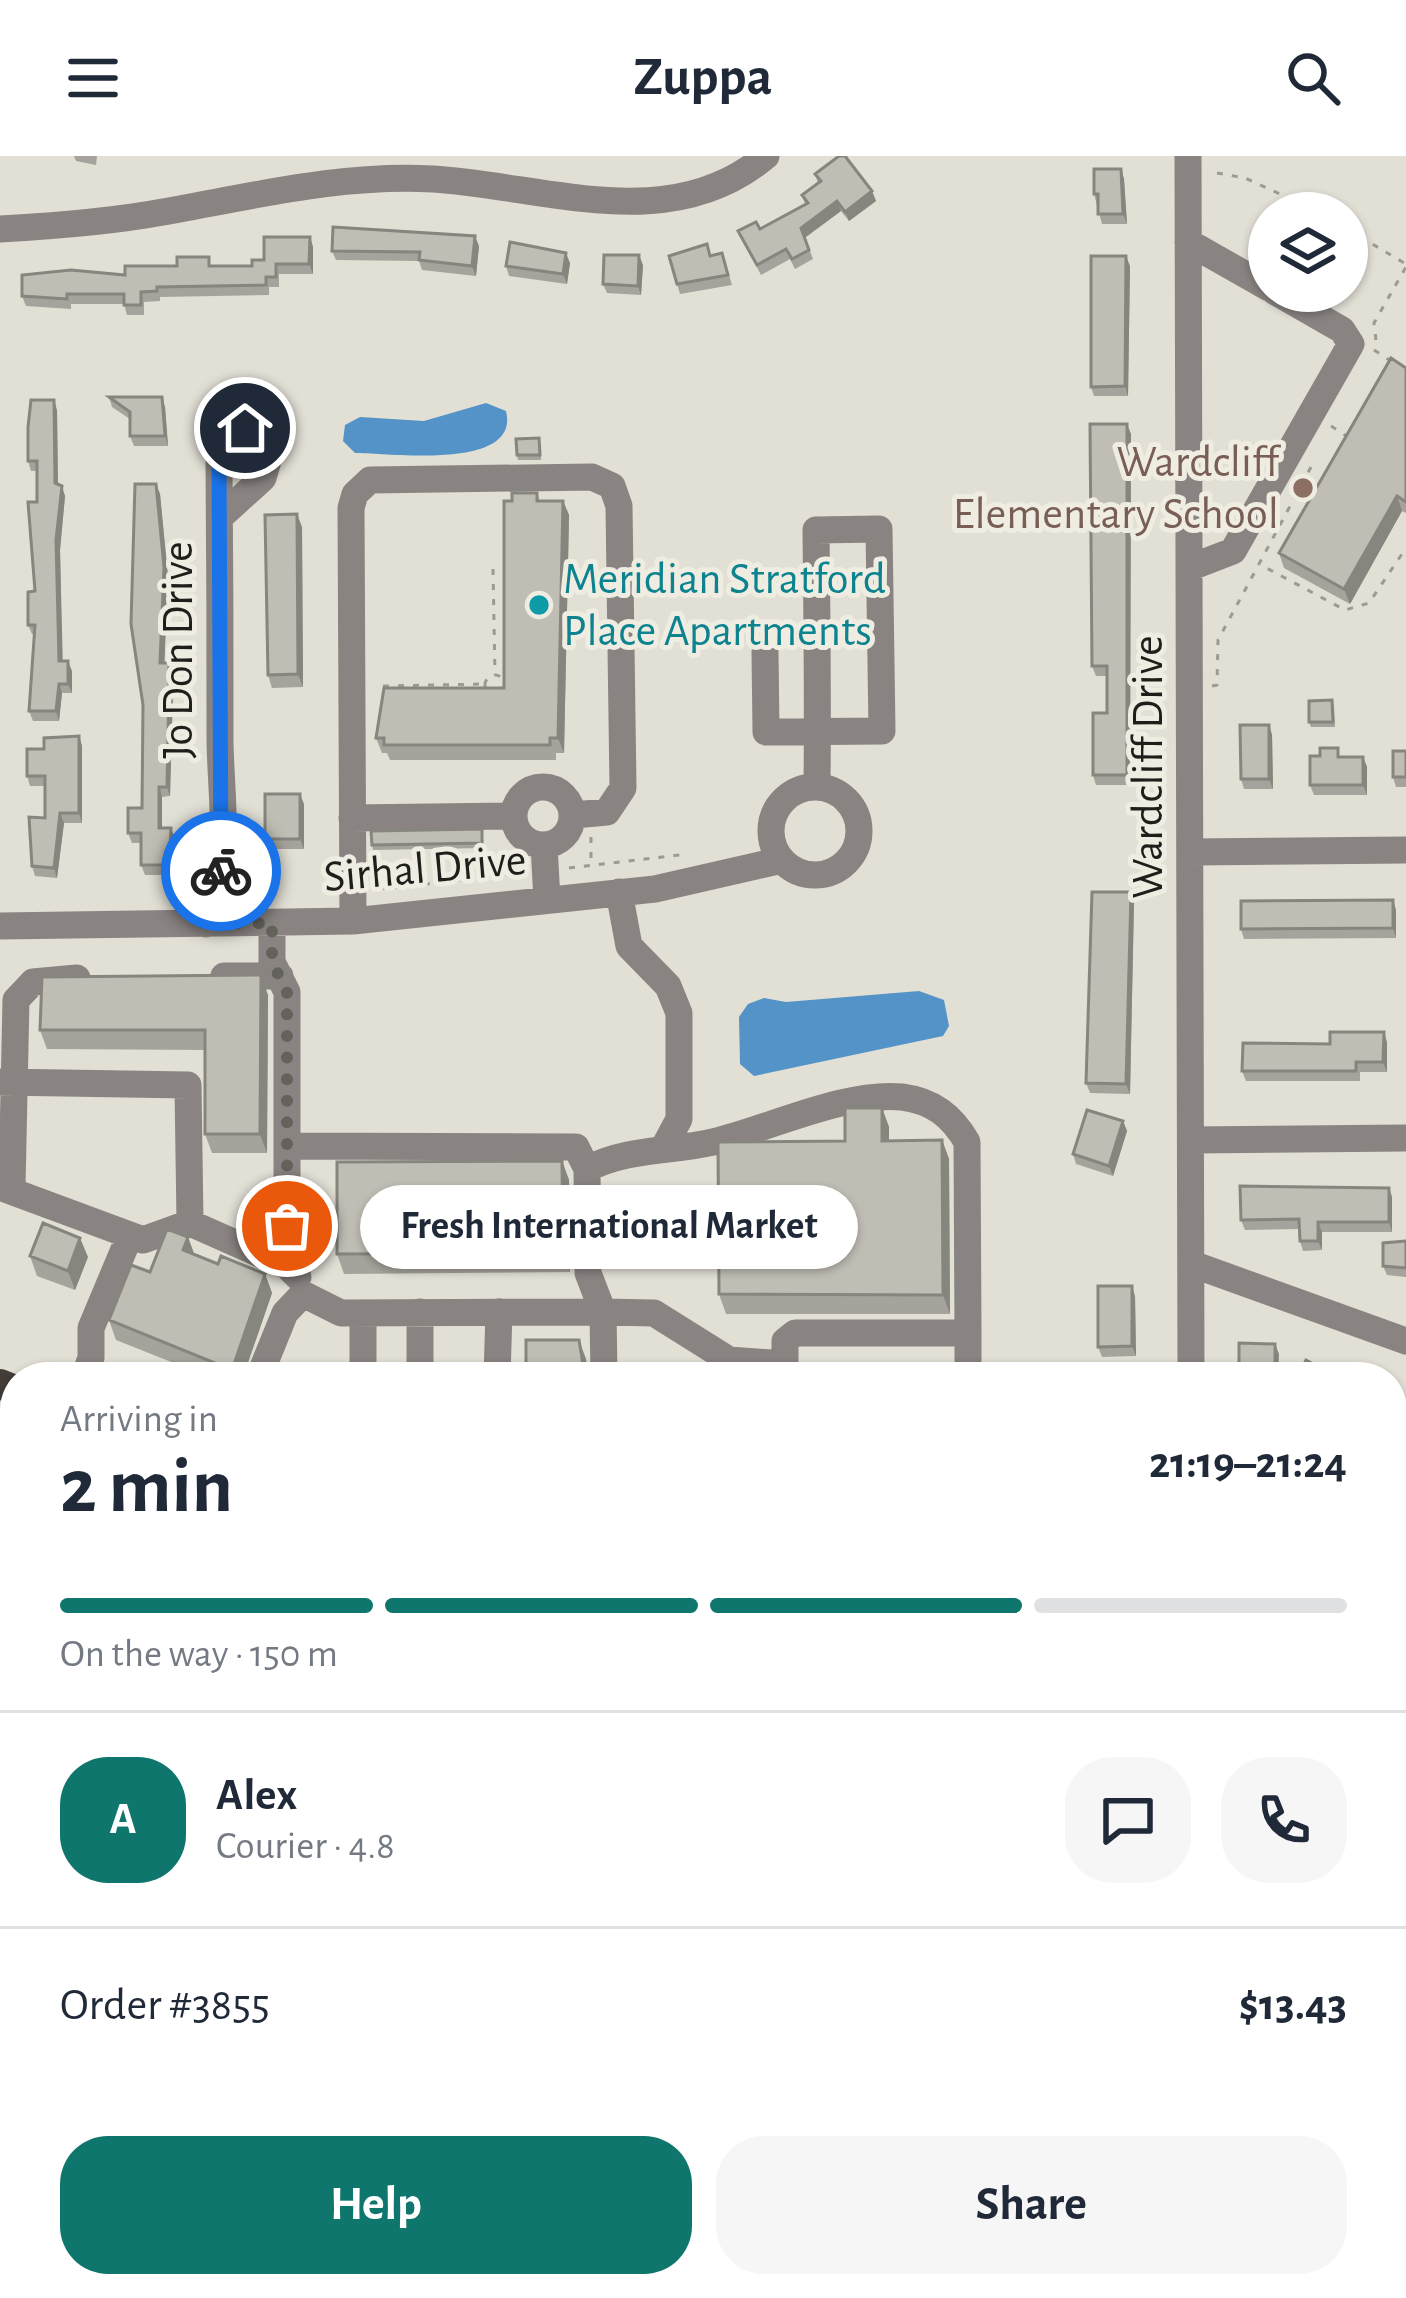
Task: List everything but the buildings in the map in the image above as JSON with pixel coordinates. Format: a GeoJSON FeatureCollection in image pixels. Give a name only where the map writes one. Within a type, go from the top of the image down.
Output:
{"type":"FeatureCollection","features":[{"type":"Feature","properties":{"kind":"street"},"geometry":{"type":"LineString","coordinates":[[0,229],[82,224],[316,169],[659,202],[706,193],[766,156]]}},
{"type":"Feature","properties":{"kind":"street","name":"Wardcliff Drive"},"geometry":{"type":"LineString","coordinates":[[1188,156],[1191,1362]]}},
{"type":"Feature","properties":{"kind":"street"},"geometry":{"type":"LineString","coordinates":[[1188,242],[1248,277]]}},
{"type":"Feature","properties":{"kind":"street"},"geometry":{"type":"LineString","coordinates":[[1189,568],[1233,551],[1351,344],[1342,330],[1310,312]]}},
{"type":"Feature","properties":{"kind":"street"},"geometry":{"type":"LineString","coordinates":[[352,907],[351,508],[361,486],[382,478],[592,477],[604,478],[617,495],[623,788],[607,812],[574,815]]}},
{"type":"Feature","properties":{"kind":"street","name":"Jo Don Drive"},"geometry":{"type":"LineString","coordinates":[[206,924],[215,904],[222,854],[220,517]]}},
{"type":"Feature","properties":{"kind":"street"},"geometry":{"type":"LineString","coordinates":[[782,860],[774,848],[773,819],[790,795],[817,787],[818,732],[818,674],[816,530],[879,530],[882,731],[818,732],[766,733],[766,663],[818,674]]}},
{"type":"Feature","properties":{"kind":"street","name":"Sirhal Drive"},"geometry":{"type":"LineString","coordinates":[[0,926],[272,923],[352,907],[548,900],[690,884],[782,860],[793,869],[821,876],[847,863],[860,837],[854,809],[832,790],[817,787]]}},
{"type":"Feature","properties":{"kind":"street"},"geometry":{"type":"LineString","coordinates":[[545,858],[566,835],[574,815],[564,795],[542,789],[520,796],[512,816],[521,836],[545,858],[548,900]]}},
{"type":"Feature","properties":{"kind":"street"},"geometry":{"type":"LineString","coordinates":[[352,818],[512,816]]}},
{"type":"Feature","properties":{"kind":"street"},"geometry":{"type":"LineString","coordinates":[[1190,852],[1406,850]]}},
{"type":"Feature","properties":{"kind":"street"},"geometry":{"type":"LineString","coordinates":[[619,892],[629,946],[668,986],[680,1012],[679,1119],[664,1147]]}},
{"type":"Feature","properties":{"kind":"street"},"geometry":{"type":"LineString","coordinates":[[272,923],[272,962],[287,992],[287,1266],[304,1294],[328,1310],[363,1312],[654,1313],[729,1360],[740,1362]]}},
{"type":"Feature","properties":{"kind":"street"},"geometry":{"type":"LineString","coordinates":[[190,977],[280,976]]}},
{"type":"Feature","properties":{"kind":"street"},"geometry":{"type":"LineString","coordinates":[[101,977],[44,978],[22,990],[14,1012],[7,1081],[6,1187],[151,1240],[190,1223],[287,1266]]}},
{"type":"Feature","properties":{"kind":"street"},"geometry":{"type":"LineString","coordinates":[[7,1081],[188,1085],[190,1223]]}},
{"type":"Feature","properties":{"kind":"street"},"geometry":{"type":"LineString","coordinates":[[587,1169],[664,1147],[712,1142],[869,1098],[900,1097],[943,1111],[967,1142],[968,1362]]}},
{"type":"Feature","properties":{"kind":"street"},"geometry":{"type":"LineString","coordinates":[[1191,1140],[1406,1138]]}},
{"type":"Feature","properties":{"kind":"street"},"geometry":{"type":"LineString","coordinates":[[287,1146],[567,1145],[582,1152],[587,1169],[588,1273],[602,1312],[604,1362]]}},
{"type":"Feature","properties":{"kind":"street"},"geometry":{"type":"LineString","coordinates":[[90,1362],[91,1328],[130,1235]]}},
{"type":"Feature","properties":{"kind":"street"},"geometry":{"type":"LineString","coordinates":[[1192,1264],[1406,1342]]}},
{"type":"Feature","properties":{"kind":"street"},"geometry":{"type":"LineString","coordinates":[[265,1362],[285,1313],[304,1294]]}},
{"type":"Feature","properties":{"kind":"street"},"geometry":{"type":"LineString","coordinates":[[363,1312],[363,1362]]}},
{"type":"Feature","properties":{"kind":"street"},"geometry":{"type":"LineString","coordinates":[[420,1312],[420,1362]]}},
{"type":"Feature","properties":{"kind":"street"},"geometry":{"type":"LineString","coordinates":[[497,1362],[499,1312]]}},
{"type":"Feature","properties":{"kind":"street"},"geometry":{"type":"LineString","coordinates":[[785,1362],[785,1341],[795,1333],[968,1333]]}},
{"type":"Feature","properties":{"kind":"path"},"geometry":{"type":"LineString","coordinates":[[1217,173],[1245,178],[1275,192]]}},
{"type":"Feature","properties":{"kind":"path"},"geometry":{"type":"LineString","coordinates":[[1368,242],[1406,266],[1375,323],[1371,351],[1406,370]]}},
{"type":"Feature","properties":{"kind":"path"},"geometry":{"type":"LineString","coordinates":[[1329,425],[1354,441]]}},
{"type":"Feature","properties":{"kind":"path"},"geometry":{"type":"LineString","coordinates":[[1189,687],[1217,685],[1218,640],[1315,469],[1307,464]]}},
{"type":"Feature","properties":{"kind":"path"},"geometry":{"type":"LineString","coordinates":[[1259,565],[1345,610],[1369,602],[1406,548]]}},
{"type":"Feature","properties":{"kind":"path"},"geometry":{"type":"LineString","coordinates":[[382,686],[485,684],[495,675],[493,569]]}},
{"type":"Feature","properties":{"kind":"path"},"geometry":{"type":"LineString","coordinates":[[485,684],[493,694],[502,692],[505,682],[495,675]]}},
{"type":"Feature","properties":{"kind":"path"},"geometry":{"type":"LineString","coordinates":[[352,907],[545,858],[687,854]]}},
{"type":"Feature","properties":{"kind":"water"},"geometry":{"type":"Polygon","coordinates":[[[486,403],[506,411],[505,430],[494,443],[474,451],[422,456],[355,453],[343,441],[345,425],[360,417],[424,421],[486,403]]]}},
{"type":"Feature","properties":{"kind":"water"},"geometry":{"type":"Polygon","coordinates":[[[919,991],[944,1000],[949,1026],[943,1036],[754,1076],[740,1064],[739,1017],[748,1004],[764,998],[786,1002],[919,991]]]}},
{"type":"Feature","properties":{"kind":"way so far"},"geometry":{"type":"LineString","coordinates":[[221,871],[206,924],[272,923],[272,962],[287,992],[287,1226]]}},
{"type":"Feature","properties":{"kind":"place","name":"Wardcliff Elementary School"},"geometry":{"type":"Point","coordinates":[1303,488]}},
{"type":"Feature","properties":{"kind":"place","name":"Meridian Stratford Place Apartments"},"geometry":{"type":"Point","coordinates":[539,605]}},
{"type":"Feature","properties":{"kind":"place","name":"Fresh International Market"},"geometry":{"type":"Point","coordinates":[287,1226]}},
{"type":"Feature","properties":{"kind":"route"},"geometry":{"type":"LineString","coordinates":[[221,871],[219,464],[223,443],[245,428]]}}]}
